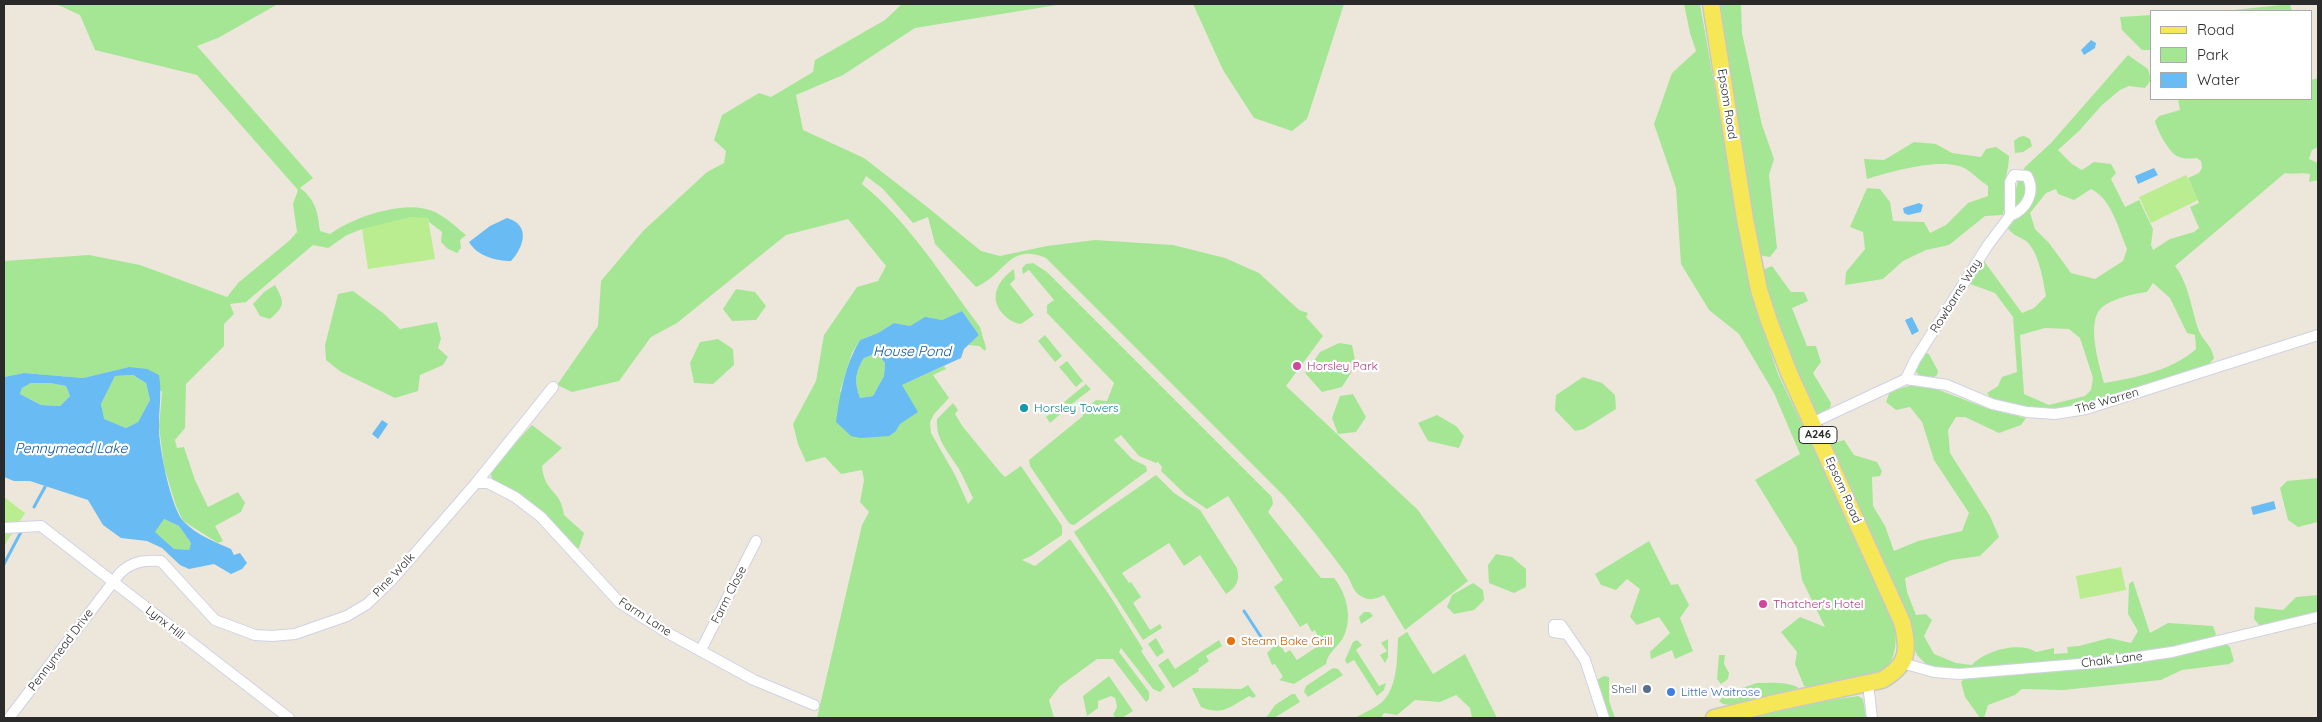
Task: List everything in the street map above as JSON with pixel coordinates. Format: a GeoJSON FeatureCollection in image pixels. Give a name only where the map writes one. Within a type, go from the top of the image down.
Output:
{"type":"FeatureCollection","features":[{"type":"Feature","properties":{"kind":"main road","name":"Epsom Road"},"geometry":{"type":"LineString","coordinates":[[1711,4],[1745,219],[1759,290],[1786,365],[1902,622],[1906,638],[1906,651],[1902,663]]}},
{"type":"Feature","properties":{"kind":"main road"},"geometry":{"type":"LineString","coordinates":[[1714,718],[1779,702],[1868,684],[1894,673],[1902,663]]}},
{"type":"Feature","properties":{"kind":"street","name":"Rowbarns Way"},"geometry":{"type":"LineString","coordinates":[[1906,379],[1915,360],[1988,245],[2010,216]]}},
{"type":"Feature","properties":{"kind":"street","name":"The Warren"},"geometry":{"type":"LineString","coordinates":[[1906,379],[1947,385],[1992,404],[2027,412],[2055,414],[2086,410],[2318,335]]}},
{"type":"Feature","properties":{"kind":"street"},"geometry":{"type":"LineString","coordinates":[[1812,424],[1906,379]]}},
{"type":"Feature","properties":{"kind":"street","name":"Pine Walk"},"geometry":{"type":"LineString","coordinates":[[114,582],[128,565],[148,560],[161,561],[215,620],[254,635],[295,634],[338,620],[367,604],[391,581],[476,483],[553,387]]}},
{"type":"Feature","properties":{"kind":"street","name":"Farm Lane"},"geometry":{"type":"LineString","coordinates":[[476,483],[488,482],[515,497],[541,517],[620,603],[666,632],[754,680],[814,705]]}},
{"type":"Feature","properties":{"kind":"street","name":"Lynx Hill"},"geometry":{"type":"LineString","coordinates":[[4,528],[41,526],[289,718]]}},
{"type":"Feature","properties":{"kind":"street","name":"Farm Close"},"geometry":{"type":"LineString","coordinates":[[701,650],[756,540]]}},
{"type":"Feature","properties":{"kind":"street","name":"Pennymead Drive"},"geometry":{"type":"LineString","coordinates":[[9,718],[114,582]]}},
{"type":"Feature","properties":{"kind":"street","name":"Chalk Lane"},"geometry":{"type":"LineString","coordinates":[[1902,663],[1934,672],[1959,674],[2104,662],[2172,652],[2318,617]]}},
{"type":"Feature","properties":{"kind":"street"},"geometry":{"type":"LineString","coordinates":[[1566,634],[1579,648],[1585,660],[1604,718]]}},
{"type":"Feature","properties":{"kind":"street"},"geometry":{"type":"LineString","coordinates":[[1868,684],[1872,718]]}},
{"type":"Feature","properties":{"kind":"green space"},"geometry":{"type":"Polygon","coordinates":[[[56,4],[278,4],[218,38],[197,46],[313,178],[300,188],[313,202],[320,231],[330,234],[352,221],[366,216],[381,211],[410,207],[423,208],[435,212],[466,235],[460,240],[461,248],[457,253],[448,249],[441,242],[442,232],[429,222],[428,218],[362,229],[347,235],[328,248],[313,245],[246,302],[230,304],[234,314],[224,324],[224,346],[186,384],[185,428],[175,440],[177,448],[184,447],[195,480],[208,507],[238,492],[245,503],[241,512],[215,526],[223,541],[218,543],[183,521],[176,506],[164,467],[159,427],[162,392],[129,367],[83,378],[24,373],[4,377],[4,261],[89,255],[140,265],[227,297],[238,283],[297,232],[293,204],[298,190],[197,75],[95,50],[80,15],[56,4]]]}},
{"type":"Feature","properties":{"kind":"green space"},"geometry":{"type":"Polygon","coordinates":[[[902,4],[1063,4],[915,28],[843,75],[796,95],[803,130],[864,158],[981,251],[1000,256],[1047,246],[1095,240],[1173,245],[1225,258],[1259,273],[1299,310],[1308,313],[1306,317],[1323,336],[1286,386],[1418,510],[1468,581],[1405,630],[1384,595],[1375,599],[1368,599],[1357,593],[1347,575],[1284,496],[1046,258],[1034,254],[1024,254],[1015,257],[986,282],[976,287],[935,244],[928,217],[913,223],[883,189],[866,176],[862,184],[911,233],[980,327],[986,348],[985,351],[979,346],[968,345],[979,335],[962,311],[942,320],[925,318],[910,326],[894,323],[878,333],[860,340],[852,353],[840,391],[896,431],[900,424],[902,385],[944,366],[946,369],[933,375],[949,398],[934,414],[930,422],[931,433],[955,475],[968,504],[973,498],[938,433],[937,419],[953,403],[958,410],[955,414],[963,427],[1000,472],[1005,477],[1021,466],[1062,526],[1062,535],[1022,560],[1035,566],[1070,539],[1110,596],[1143,649],[1141,651],[1165,687],[1160,692],[1153,689],[1121,648],[1119,652],[1149,692],[1149,699],[1146,702],[1113,659],[1097,659],[1060,686],[1049,700],[1054,718],[817,718],[862,525],[869,512],[860,502],[864,480],[862,470],[841,474],[825,457],[806,462],[798,444],[793,424],[816,381],[824,335],[857,287],[878,281],[886,266],[848,219],[786,235],[677,323],[651,337],[619,381],[572,392],[557,385],[598,326],[601,281],[643,231],[707,172],[724,163],[726,151],[714,140],[722,115],[759,93],[771,97],[813,72],[815,60],[885,20],[902,4]]]}},
{"type":"Feature","properties":{"kind":"green space"},"geometry":{"type":"Polygon","coordinates":[[[1193,4],[1344,4],[1307,119],[1292,131],[1254,118],[1223,70],[1193,4]]]}},
{"type":"Feature","properties":{"kind":"green space"},"geometry":{"type":"Polygon","coordinates":[[[1684,4],[1700,4],[1751,293],[1778,374],[1892,614],[1896,640],[1893,657],[1884,671],[1872,679],[1812,689],[1804,686],[1795,664],[1797,652],[1781,632],[1800,617],[1825,627],[1802,580],[1797,548],[1755,480],[1800,454],[1774,393],[1739,334],[1709,310],[1681,264],[1676,188],[1654,124],[1672,73],[1696,51],[1684,4]]]}},
{"type":"Feature","properties":{"kind":"green space"},"geometry":{"type":"Polygon","coordinates":[[[1716,4],[1741,4],[1742,33],[1762,125],[1774,159],[1769,175],[1777,248],[1770,257],[1758,255],[1716,4]]]}},
{"type":"Feature","properties":{"kind":"green space"},"geometry":{"type":"Polygon","coordinates":[[[2290,4],[2292,10],[2234,10],[2290,4]]]}},
{"type":"Feature","properties":{"kind":"green space"},"geometry":{"type":"Polygon","coordinates":[[[2150,15],[2150,50],[2142,50],[2122,30],[2120,17],[2150,15]]]}},
{"type":"Feature","properties":{"kind":"green space"},"geometry":{"type":"Polygon","coordinates":[[[2128,55],[2148,69],[2150,81],[2145,88],[2129,86],[2120,90],[2102,105],[2079,131],[2058,150],[2072,164],[2082,170],[2094,162],[2111,164],[2116,173],[2111,179],[2125,207],[2139,200],[2153,229],[2151,245],[2153,250],[2170,239],[2194,232],[2199,228],[2190,207],[2199,203],[2188,178],[2199,173],[2202,168],[2201,161],[2197,158],[2179,157],[2170,150],[2156,125],[2155,121],[2159,116],[2180,110],[2178,100],[2312,100],[2312,80],[2318,78],[2318,147],[2312,150],[2309,159],[2318,163],[2318,180],[2309,182],[2310,174],[2285,173],[2175,266],[2187,289],[2199,331],[2211,349],[2214,358],[2208,366],[2071,410],[2037,409],[1991,399],[1987,393],[1998,386],[2002,377],[2017,372],[2013,317],[1995,293],[1970,284],[1984,261],[2022,313],[2034,308],[2046,296],[2040,267],[2034,252],[2026,241],[2013,234],[2007,227],[2018,181],[2025,167],[2051,143],[2128,55]],[[2056,189],[2046,193],[2030,213],[2035,229],[2049,243],[2071,273],[2095,279],[2123,261],[2127,249],[2114,215],[2098,193],[2091,189],[2074,200],[2058,194],[2056,189]],[[2153,283],[2147,292],[2115,300],[2105,305],[2099,311],[2095,320],[2094,330],[2104,383],[2141,376],[2165,368],[2196,349],[2195,335],[2187,333],[2170,298],[2153,283]],[[2045,328],[2020,335],[2024,394],[2049,405],[2085,396],[2091,390],[2093,378],[2080,338],[2069,329],[2045,328]]]}},
{"type":"Feature","properties":{"kind":"green space"},"geometry":{"type":"Polygon","coordinates":[[[2024,136],[2030,139],[2032,146],[2023,152],[2015,153],[2014,141],[2024,136]]]}},
{"type":"Feature","properties":{"kind":"green space"},"geometry":{"type":"Polygon","coordinates":[[[1914,142],[1936,144],[1952,153],[1981,157],[1986,149],[1996,147],[2009,156],[2004,188],[2003,215],[1985,216],[1949,245],[1926,250],[1903,261],[1883,279],[1845,285],[1846,272],[1865,249],[1863,232],[1850,227],[1867,188],[1880,189],[1890,202],[1893,221],[1924,222],[1930,233],[1946,225],[1968,203],[1988,196],[1988,186],[1966,169],[1956,165],[1917,166],[1867,179],[1864,159],[1884,160],[1914,142]]]}},
{"type":"Feature","properties":{"kind":"green space"},"geometry":{"type":"Polygon","coordinates":[[[2186,175],[2198,200],[2151,223],[2139,197],[2186,175]]]}},
{"type":"Feature","properties":{"kind":"green space"},"geometry":{"type":"Polygon","coordinates":[[[410,217],[428,218],[435,259],[368,269],[362,229],[410,217]]]}},
{"type":"Feature","properties":{"kind":"green space"},"geometry":{"type":"Polygon","coordinates":[[[1033,263],[1047,272],[1272,497],[1273,504],[1268,512],[1321,578],[1334,578],[1339,584],[1347,607],[1348,623],[1343,638],[1331,653],[1326,664],[1294,684],[1279,680],[1283,677],[1275,664],[1272,665],[1267,653],[1274,646],[1280,644],[1285,653],[1290,650],[1297,660],[1321,644],[1315,630],[1312,632],[1307,623],[1300,627],[1274,587],[1283,580],[1228,496],[1207,509],[1186,495],[1161,471],[1162,467],[1158,462],[1156,463],[1139,456],[1121,435],[1114,440],[1132,459],[1146,466],[1147,471],[1074,525],[1070,524],[1066,519],[1030,466],[1029,460],[1083,416],[1082,412],[1096,400],[1107,401],[1114,383],[1047,313],[1047,305],[1054,300],[1029,270],[1023,274],[1022,268],[1026,264],[1033,263]]]}},
{"type":"Feature","properties":{"kind":"green space"},"geometry":{"type":"Polygon","coordinates":[[[1772,266],[1791,292],[1804,292],[1808,301],[1792,308],[1807,346],[1816,346],[1821,362],[1813,373],[1831,403],[1830,409],[1817,416],[1791,369],[1760,271],[1772,266]]]}},
{"type":"Feature","properties":{"kind":"green space"},"geometry":{"type":"Polygon","coordinates":[[[1014,269],[1015,279],[1010,284],[1034,315],[1021,324],[1006,317],[996,303],[999,285],[1014,269]]]}},
{"type":"Feature","properties":{"kind":"green space"},"geometry":{"type":"Polygon","coordinates":[[[275,285],[281,296],[281,307],[270,319],[260,316],[253,304],[264,292],[275,285]]]}},
{"type":"Feature","properties":{"kind":"green space"},"geometry":{"type":"Polygon","coordinates":[[[736,289],[755,292],[766,306],[756,320],[732,321],[723,309],[736,289]]]}},
{"type":"Feature","properties":{"kind":"green space"},"geometry":{"type":"Polygon","coordinates":[[[353,291],[383,313],[400,329],[437,322],[441,339],[438,348],[448,357],[443,365],[420,375],[418,391],[395,398],[341,372],[326,360],[325,345],[338,294],[353,291]]]}},
{"type":"Feature","properties":{"kind":"green space"},"geometry":{"type":"Polygon","coordinates":[[[1045,335],[1062,356],[1055,362],[1038,341],[1045,335]]]}},
{"type":"Feature","properties":{"kind":"green space"},"geometry":{"type":"Polygon","coordinates":[[[718,339],[733,349],[734,365],[713,384],[694,383],[690,363],[700,342],[718,339]]]}},
{"type":"Feature","properties":{"kind":"green space"},"geometry":{"type":"Polygon","coordinates":[[[1339,343],[1352,345],[1356,365],[1342,387],[1322,392],[1305,373],[1320,352],[1339,343]]]}},
{"type":"Feature","properties":{"kind":"green space"},"geometry":{"type":"Polygon","coordinates":[[[877,353],[885,363],[884,376],[873,396],[860,398],[856,382],[859,368],[864,358],[877,353]]]}},
{"type":"Feature","properties":{"kind":"green space"},"geometry":{"type":"Polygon","coordinates":[[[1929,354],[1938,371],[1937,375],[1933,378],[1920,376],[1914,370],[1922,355],[1929,354]]]}},
{"type":"Feature","properties":{"kind":"green space"},"geometry":{"type":"Polygon","coordinates":[[[1067,361],[1083,381],[1076,387],[1059,367],[1067,361]]]}},
{"type":"Feature","properties":{"kind":"green space"},"geometry":{"type":"Polygon","coordinates":[[[133,375],[146,383],[150,400],[138,422],[126,428],[103,419],[101,404],[115,376],[133,375]]]}},
{"type":"Feature","properties":{"kind":"green space"},"geometry":{"type":"Polygon","coordinates":[[[1583,377],[1602,383],[1615,395],[1616,409],[1584,429],[1575,431],[1555,410],[1556,395],[1583,377]]]}},
{"type":"Feature","properties":{"kind":"green space"},"geometry":{"type":"Polygon","coordinates":[[[31,383],[50,383],[66,386],[70,396],[60,406],[41,405],[20,394],[22,388],[31,383]]]}},
{"type":"Feature","properties":{"kind":"green space"},"geometry":{"type":"Polygon","coordinates":[[[1086,384],[1091,389],[1068,407],[1064,402],[1086,384]]]}},
{"type":"Feature","properties":{"kind":"green space"},"geometry":{"type":"Polygon","coordinates":[[[1913,385],[1931,387],[1989,409],[2026,418],[2021,425],[1999,433],[1965,417],[1956,417],[1948,430],[1950,453],[1990,516],[1999,537],[1980,556],[1951,560],[1905,578],[1907,592],[1916,615],[1926,614],[1932,620],[1924,636],[1934,654],[1956,663],[1972,665],[1977,660],[2002,649],[2021,647],[2036,652],[2054,648],[2054,654],[2068,653],[2067,647],[2079,646],[2109,638],[2131,643],[2138,631],[2128,614],[2129,584],[2133,581],[2150,633],[2168,623],[2213,626],[2216,634],[2212,640],[2176,648],[2085,661],[1967,671],[1929,667],[1917,655],[1830,451],[1831,444],[1844,440],[1854,455],[1877,462],[1882,471],[1880,476],[1872,477],[1873,506],[1885,526],[1894,551],[1918,541],[1962,531],[1969,513],[1934,460],[1922,422],[1910,407],[1896,410],[1886,402],[1890,391],[1913,385]]]}},
{"type":"Feature","properties":{"kind":"green space"},"geometry":{"type":"Polygon","coordinates":[[[1353,394],[1366,417],[1356,432],[1338,434],[1332,418],[1340,396],[1353,394]]]}},
{"type":"Feature","properties":{"kind":"green space"},"geometry":{"type":"Polygon","coordinates":[[[1061,405],[1065,410],[1050,423],[1046,417],[1061,405]]]}},
{"type":"Feature","properties":{"kind":"green space"},"geometry":{"type":"Polygon","coordinates":[[[1437,415],[1456,426],[1464,436],[1459,448],[1428,441],[1418,423],[1437,415]]]}},
{"type":"Feature","properties":{"kind":"green space"},"geometry":{"type":"Polygon","coordinates":[[[532,425],[562,448],[542,466],[543,475],[549,487],[560,500],[564,515],[584,533],[579,548],[571,547],[527,504],[492,479],[490,470],[532,425]]]}},
{"type":"Feature","properties":{"kind":"green space"},"geometry":{"type":"Polygon","coordinates":[[[1156,475],[1174,493],[1200,510],[1237,568],[1238,576],[1237,583],[1233,589],[1226,594],[1200,555],[1184,566],[1169,543],[1122,573],[1141,597],[1133,603],[1150,630],[1160,624],[1162,628],[1143,640],[1074,532],[1156,475]]]}},
{"type":"Feature","properties":{"kind":"green space"},"geometry":{"type":"Polygon","coordinates":[[[2318,478],[2318,522],[2298,527],[2288,520],[2280,488],[2287,481],[2318,478]]]}},
{"type":"Feature","properties":{"kind":"green space"},"geometry":{"type":"Polygon","coordinates":[[[4,497],[25,513],[4,546],[4,497]]]}},
{"type":"Feature","properties":{"kind":"green space"},"geometry":{"type":"Polygon","coordinates":[[[164,519],[179,526],[191,543],[189,551],[174,549],[154,532],[164,519]]]}},
{"type":"Feature","properties":{"kind":"green space"},"geometry":{"type":"Polygon","coordinates":[[[1649,541],[1671,585],[1678,584],[1689,605],[1680,618],[1693,651],[1675,659],[1672,650],[1651,659],[1650,652],[1670,633],[1659,617],[1637,625],[1630,617],[1640,589],[1627,579],[1616,590],[1601,585],[1595,574],[1649,541]]]}},
{"type":"Feature","properties":{"kind":"green space"},"geometry":{"type":"Polygon","coordinates":[[[1496,554],[1512,557],[1526,569],[1526,587],[1514,593],[1489,583],[1488,565],[1496,554]]]}},
{"type":"Feature","properties":{"kind":"green space"},"geometry":{"type":"Polygon","coordinates":[[[2121,567],[2126,590],[2080,599],[2076,576],[2121,567]]]}},
{"type":"Feature","properties":{"kind":"green space"},"geometry":{"type":"Polygon","coordinates":[[[1473,583],[1483,590],[1484,600],[1474,610],[1454,614],[1447,607],[1452,595],[1473,583]]]}},
{"type":"Feature","properties":{"kind":"green space"},"geometry":{"type":"Polygon","coordinates":[[[2318,595],[2318,614],[2261,627],[2254,619],[2255,607],[2283,610],[2296,597],[2318,595]]]}},
{"type":"Feature","properties":{"kind":"green space"},"geometry":{"type":"Polygon","coordinates":[[[1364,612],[1370,612],[1373,616],[1361,624],[1359,617],[1364,612]]]}},
{"type":"Feature","properties":{"kind":"green space"},"geometry":{"type":"Polygon","coordinates":[[[1407,632],[1433,674],[1465,654],[1497,718],[1472,718],[1470,708],[1456,695],[1440,702],[1415,700],[1397,715],[1384,713],[1381,718],[1355,718],[1382,702],[1387,696],[1396,672],[1398,638],[1407,632]]]}},
{"type":"Feature","properties":{"kind":"green space"},"geometry":{"type":"Polygon","coordinates":[[[1156,638],[1164,652],[1157,657],[1148,644],[1156,638]]]}},
{"type":"Feature","properties":{"kind":"green space"},"geometry":{"type":"Polygon","coordinates":[[[1388,639],[1388,657],[1385,663],[1380,655],[1387,651],[1381,643],[1388,639]]]}},
{"type":"Feature","properties":{"kind":"green space"},"geometry":{"type":"Polygon","coordinates":[[[1219,640],[1222,646],[1206,656],[1209,661],[1198,669],[1199,671],[1173,688],[1158,665],[1168,658],[1175,669],[1219,640]]]}},
{"type":"Feature","properties":{"kind":"green space"},"geometry":{"type":"Polygon","coordinates":[[[1357,640],[1362,645],[1356,650],[1379,686],[1386,683],[1384,690],[1377,696],[1354,660],[1347,664],[1345,660],[1353,642],[1357,640]]]}},
{"type":"Feature","properties":{"kind":"green space"},"geometry":{"type":"Polygon","coordinates":[[[2225,643],[2230,647],[2234,661],[2229,664],[2182,670],[2161,680],[2063,690],[2022,689],[2015,695],[1988,705],[1984,718],[1980,718],[1965,697],[1961,682],[1965,678],[2120,666],[2225,643]]]}},
{"type":"Feature","properties":{"kind":"green space"},"geometry":{"type":"Polygon","coordinates":[[[1719,655],[1725,655],[1724,664],[1729,673],[1728,679],[1721,684],[1717,679],[1719,655]]]}},
{"type":"Feature","properties":{"kind":"green space"},"geometry":{"type":"Polygon","coordinates":[[[1333,668],[1338,669],[1343,675],[1308,697],[1304,692],[1306,686],[1333,668]]]}},
{"type":"Feature","properties":{"kind":"green space"},"geometry":{"type":"Polygon","coordinates":[[[1109,676],[1133,711],[1122,718],[1116,718],[1113,715],[1117,707],[1115,698],[1111,696],[1098,701],[1098,708],[1087,716],[1083,696],[1109,676]]]}},
{"type":"Feature","properties":{"kind":"green space"},"geometry":{"type":"Polygon","coordinates":[[[1604,676],[1609,677],[1609,701],[1615,718],[1606,718],[1597,680],[1604,676]]]}},
{"type":"Feature","properties":{"kind":"green space"},"geometry":{"type":"Polygon","coordinates":[[[1757,683],[1784,683],[1799,688],[1730,705],[1719,701],[1727,693],[1757,683]]]}},
{"type":"Feature","properties":{"kind":"green space"},"geometry":{"type":"Polygon","coordinates":[[[1248,685],[1256,696],[1253,698],[1249,696],[1231,707],[1215,711],[1201,707],[1192,688],[1241,689],[1248,685]]]}},
{"type":"Feature","properties":{"kind":"green space"},"geometry":{"type":"Polygon","coordinates":[[[1295,694],[1300,702],[1274,718],[1266,718],[1275,705],[1295,694]]]}},
{"type":"Feature","properties":{"kind":"green space"},"geometry":{"type":"Polygon","coordinates":[[[1858,696],[1863,699],[1866,718],[1748,718],[1788,707],[1858,696]]]}},
{"type":"Feature","properties":{"kind":"water"},"geometry":{"type":"Polygon","coordinates":[[[2091,40],[2096,43],[2095,48],[2084,55],[2081,50],[2091,40]]]}},
{"type":"Feature","properties":{"kind":"water"},"geometry":{"type":"Polygon","coordinates":[[[2154,168],[2158,175],[2138,184],[2135,176],[2154,168]]]}},
{"type":"Feature","properties":{"kind":"water"},"geometry":{"type":"Polygon","coordinates":[[[1919,203],[1923,205],[1921,212],[1908,215],[1904,213],[1903,208],[1919,203]]]}},
{"type":"Feature","properties":{"kind":"water"},"geometry":{"type":"Polygon","coordinates":[[[507,218],[515,221],[520,226],[523,237],[516,255],[511,261],[487,257],[472,247],[469,242],[490,226],[507,218]]]}},
{"type":"Feature","properties":{"kind":"water","name":"House Pond"},"geometry":{"type":"Polygon","coordinates":[[[962,311],[979,335],[964,349],[961,358],[902,385],[918,412],[900,424],[896,431],[889,436],[861,438],[851,436],[836,422],[839,400],[850,359],[860,340],[878,333],[894,323],[910,326],[925,317],[942,320],[962,311]],[[877,353],[864,358],[856,377],[860,398],[873,396],[884,376],[885,363],[877,353]]]}},
{"type":"Feature","properties":{"kind":"water"},"geometry":{"type":"Polygon","coordinates":[[[1912,317],[1919,331],[1912,335],[1905,320],[1912,317]]]}},
{"type":"Feature","properties":{"kind":"water","name":"Pennymead Lake"},"geometry":{"type":"Polygon","coordinates":[[[129,367],[147,369],[159,375],[159,434],[166,476],[174,504],[184,522],[195,531],[231,549],[234,555],[240,553],[247,563],[242,569],[231,574],[214,564],[189,569],[180,565],[162,548],[147,541],[121,538],[103,525],[88,500],[30,481],[14,481],[4,477],[4,377],[24,373],[83,378],[129,367]],[[133,375],[115,376],[101,404],[104,419],[126,428],[138,422],[150,400],[146,383],[133,375]],[[31,383],[22,388],[20,394],[41,405],[60,406],[70,396],[66,386],[50,383],[31,383]],[[164,519],[155,532],[174,549],[189,550],[191,543],[179,526],[164,519]]]}},
{"type":"Feature","properties":{"kind":"water"},"geometry":{"type":"Polygon","coordinates":[[[382,420],[388,424],[378,439],[372,434],[382,420]]]}},
{"type":"Feature","properties":{"kind":"water"},"geometry":{"type":"Polygon","coordinates":[[[2274,501],[2276,509],[2253,515],[2251,507],[2274,501]]]}},
{"type":"Feature","properties":{"kind":"waterway"},"geometry":{"type":"LineString","coordinates":[[34,507],[45,487]]}},
{"type":"Feature","properties":{"kind":"waterway"},"geometry":{"type":"LineString","coordinates":[[4,564],[22,530]]}},
{"type":"Feature","properties":{"kind":"waterway"},"geometry":{"type":"LineString","coordinates":[[1244,611],[1263,640]]}},
{"type":"Feature","properties":{"kind":"place","name":"Horsley Park"},"geometry":{"type":"Point","coordinates":[1297,366]}},
{"type":"Feature","properties":{"kind":"place","name":"Horsley Towers"},"geometry":{"type":"Point","coordinates":[1024,408]}},
{"type":"Feature","properties":{"kind":"place","name":"Thatcher's Hotel"},"geometry":{"type":"Point","coordinates":[1763,604]}},
{"type":"Feature","properties":{"kind":"place","name":"Steam Bake Grill"},"geometry":{"type":"Point","coordinates":[1231,641]}},
{"type":"Feature","properties":{"kind":"place","name":"Shell"},"geometry":{"type":"Point","coordinates":[1647,689]}},
{"type":"Feature","properties":{"kind":"place","name":"Little Waitrose"},"geometry":{"type":"Point","coordinates":[1671,692]}}]}
